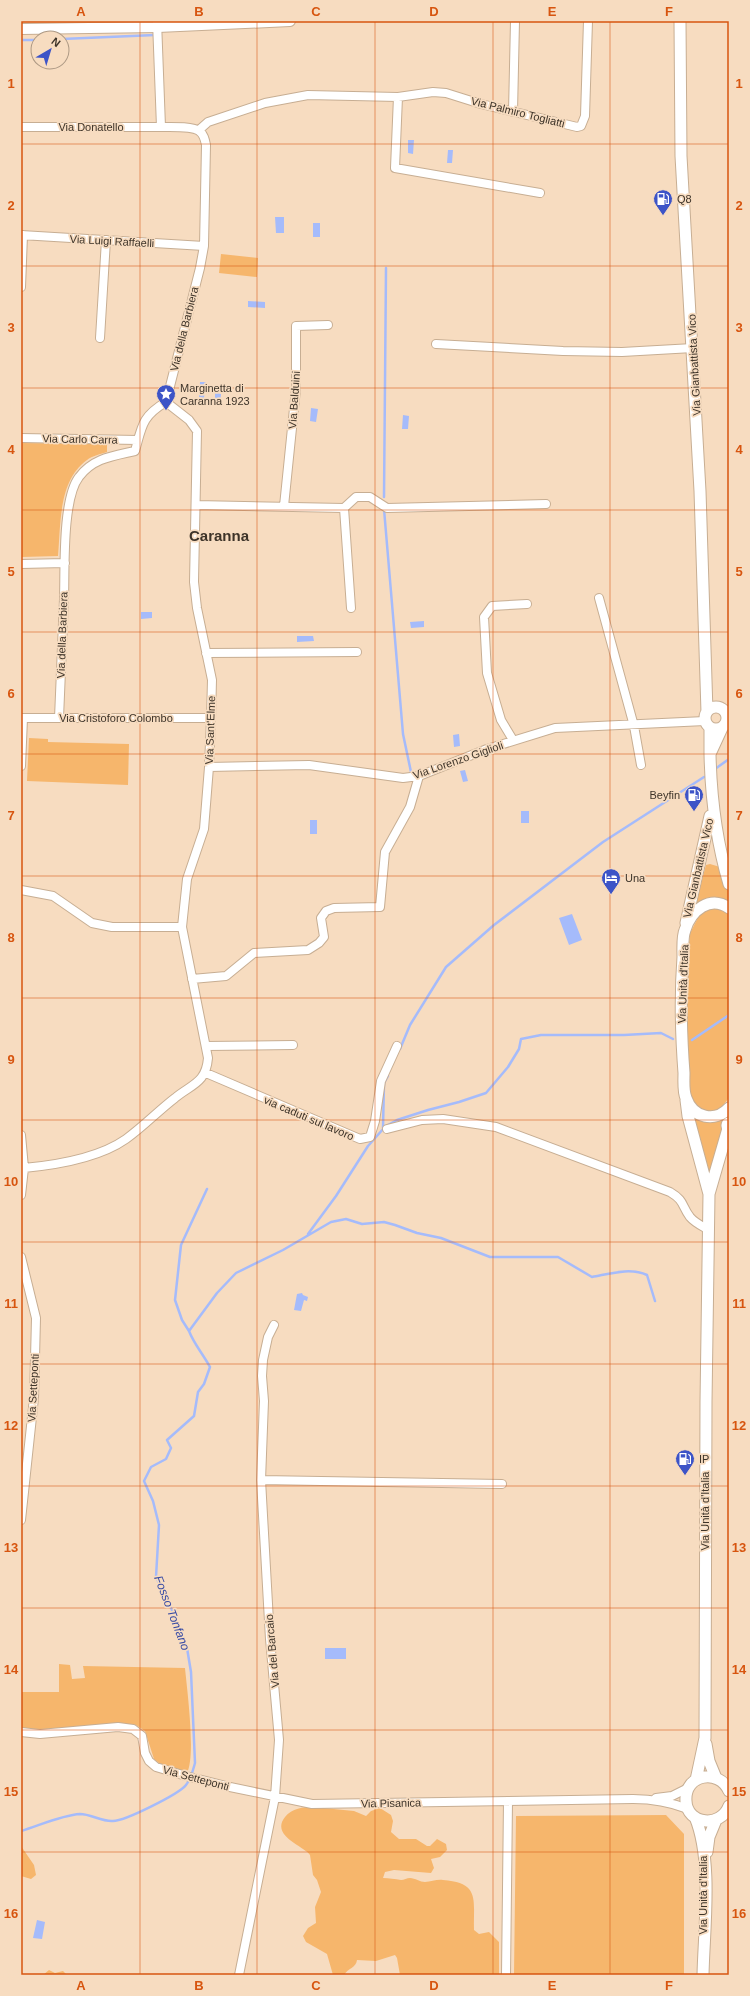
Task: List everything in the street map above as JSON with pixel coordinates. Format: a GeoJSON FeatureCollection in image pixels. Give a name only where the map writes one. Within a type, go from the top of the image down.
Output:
{"type":"FeatureCollection","features":[{"type":"Feature","properties":{"kind":"main road","name":"Via Gianbattista Vico"},"geometry":{"type":"LineString","coordinates":[[672,21],[680,54]]}},
{"type":"Feature","properties":{"kind":"main road","name":"Via Gianbattista Vico"},"geometry":{"type":"LineString","coordinates":[[680,21],[681,156],[700,491],[706,676],[719,719],[710,754],[712,807],[716,836],[729,884]]}},
{"type":"Feature","properties":{"kind":"main road","name":"Via Gianbattista Vico"},"geometry":{"type":"LineString","coordinates":[[685,930],[712,807]]}},
{"type":"Feature","properties":{"kind":"main road","name":"Via Unità d'Italia"},"geometry":{"type":"LineString","coordinates":[[703,1975],[706,1866],[701,1835],[686,1802],[705,1738],[706,1402],[709,1194],[688,1116],[685,1097],[680,1010],[685,930],[700,907],[706,904],[713,902],[729,908]]}},
{"type":"Feature","properties":{"kind":"main road"},"geometry":{"type":"LineString","coordinates":[[685,1097],[695,1112],[705,1117],[722,1114],[729,1108]]}},
{"type":"Feature","properties":{"kind":"main road","name":"Via Unità d'Italia"},"geometry":{"type":"LineString","coordinates":[[709,1194],[729,1125]]}},
{"type":"Feature","properties":{"kind":"main road"},"geometry":{"type":"LineString","coordinates":[[705,1738],[709,1762],[716,1778],[729,1790]]}},
{"type":"Feature","properties":{"kind":"main road"},"geometry":{"type":"LineString","coordinates":[[692,1784],[708,1776],[716,1778]]}},
{"type":"Feature","properties":{"kind":"main road"},"geometry":{"type":"LineString","coordinates":[[691,1813],[707,1821],[716,1820],[725,1814],[729,1806]]}},
{"type":"Feature","properties":{"kind":"main road"},"geometry":{"type":"LineString","coordinates":[[706,1866],[709,1837],[716,1820]]}},
{"type":"Feature","properties":{"kind":"street"},"geometry":{"type":"LineString","coordinates":[[21,29],[162,27],[290,21]]}},
{"type":"Feature","properties":{"kind":"street"},"geometry":{"type":"LineString","coordinates":[[513,112],[515,21]]}},
{"type":"Feature","properties":{"kind":"street","name":"Via Palmiro Togliatti"},"geometry":{"type":"LineString","coordinates":[[199,130],[208,122],[286,98],[308,95],[398,97],[433,92],[446,93],[513,112],[577,127],[581,126],[585,116],[588,21]]}},
{"type":"Feature","properties":{"kind":"street"},"geometry":{"type":"LineString","coordinates":[[162,27],[158,41],[161,126],[193,128],[199,130]]}},
{"type":"Feature","properties":{"kind":"street"},"geometry":{"type":"LineString","coordinates":[[398,97],[395,168],[540,193]]}},
{"type":"Feature","properties":{"kind":"street","name":"Via Donatello"},"geometry":{"type":"LineString","coordinates":[[21,127],[161,126]]}},
{"type":"Feature","properties":{"kind":"street","name":"Via della Barbiera"},"geometry":{"type":"LineString","coordinates":[[59,718],[65,563],[72,488],[78,477],[89,465],[97,461],[135,451],[144,422],[151,411],[166,402],[204,246],[206,145],[199,130]]}},
{"type":"Feature","properties":{"kind":"street"},"geometry":{"type":"LineString","coordinates":[[21,287],[22,235]]}},
{"type":"Feature","properties":{"kind":"street","name":"Via Luigi Raffaelli"},"geometry":{"type":"LineString","coordinates":[[22,235],[204,246]]}},
{"type":"Feature","properties":{"kind":"street"},"geometry":{"type":"LineString","coordinates":[[100,338],[106,240]]}},
{"type":"Feature","properties":{"kind":"street","name":"Via Balduini"},"geometry":{"type":"LineString","coordinates":[[284,506],[296,389],[296,326],[328,325]]}},
{"type":"Feature","properties":{"kind":"street"},"geometry":{"type":"LineString","coordinates":[[436,344],[562,351],[622,352],[693,348]]}},
{"type":"Feature","properties":{"kind":"street","name":"Via Sant'Elme"},"geometry":{"type":"LineString","coordinates":[[166,402],[189,420],[197,431],[194,582],[212,680],[210,767],[204,830],[187,879],[182,927],[206,1046],[208,1058],[207,1071]]}},
{"type":"Feature","properties":{"kind":"street","name":"Via Carlo Carra"},"geometry":{"type":"LineString","coordinates":[[21,438],[138,440]]}},
{"type":"Feature","properties":{"kind":"street"},"geometry":{"type":"LineString","coordinates":[[196,505],[344,508],[356,497],[370,497],[387,508],[546,504]]}},
{"type":"Feature","properties":{"kind":"street"},"geometry":{"type":"LineString","coordinates":[[344,508],[351,608]]}},
{"type":"Feature","properties":{"kind":"street"},"geometry":{"type":"LineString","coordinates":[[21,564],[65,563]]}},
{"type":"Feature","properties":{"kind":"street"},"geometry":{"type":"LineString","coordinates":[[599,598],[634,726],[641,765]]}},
{"type":"Feature","properties":{"kind":"street"},"geometry":{"type":"LineString","coordinates":[[513,740],[501,720],[487,673],[484,617],[492,606],[527,604]]}},
{"type":"Feature","properties":{"kind":"street"},"geometry":{"type":"LineString","coordinates":[[206,653],[357,652]]}},
{"type":"Feature","properties":{"kind":"street"},"geometry":{"type":"LineString","coordinates":[[21,766],[22,718]]}},
{"type":"Feature","properties":{"kind":"street","name":"Via Cristoforo Colombo"},"geometry":{"type":"LineString","coordinates":[[22,718],[211,718]]}},
{"type":"Feature","properties":{"kind":"street","name":"Via Lorenzo Giglioli"},"geometry":{"type":"LineString","coordinates":[[210,767],[308,765],[402,778],[419,776],[513,740],[555,728],[634,726],[719,719]]}},
{"type":"Feature","properties":{"kind":"street"},"geometry":{"type":"LineString","coordinates":[[192,979],[226,976],[254,953],[308,950],[319,944],[324,937],[321,918],[326,911],[334,908],[380,907],[385,852],[410,806],[419,776]]}},
{"type":"Feature","properties":{"kind":"street"},"geometry":{"type":"LineString","coordinates":[[21,890],[53,896],[92,923],[112,927],[182,927]]}},
{"type":"Feature","properties":{"kind":"street"},"geometry":{"type":"LineString","coordinates":[[206,1046],[293,1045]]}},
{"type":"Feature","properties":{"kind":"street","name":"via caduti sul lavoro"},"geometry":{"type":"LineString","coordinates":[[207,1071],[360,1139],[370,1137],[375,1121],[381,1081],[397,1046]]}},
{"type":"Feature","properties":{"kind":"street"},"geometry":{"type":"LineString","coordinates":[[24,1168],[68,1163],[95,1154],[124,1140],[207,1071]]}},
{"type":"Feature","properties":{"kind":"street"},"geometry":{"type":"LineString","coordinates":[[387,1129],[422,1120],[443,1118],[496,1127],[670,1192],[684,1203],[689,1216],[709,1230]]}},
{"type":"Feature","properties":{"kind":"street"},"geometry":{"type":"LineString","coordinates":[[21,1135],[24,1168],[21,1195]]}},
{"type":"Feature","properties":{"kind":"street","name":"Via Setteponti"},"geometry":{"type":"LineString","coordinates":[[21,1257],[36,1318],[34,1398],[21,1520]]}},
{"type":"Feature","properties":{"kind":"street","name":"Via del Barcaio"},"geometry":{"type":"LineString","coordinates":[[239,1975],[275,1798],[279,1727],[270,1639],[261,1480],[264,1401],[262,1376],[263,1360],[268,1337],[274,1325]]}},
{"type":"Feature","properties":{"kind":"street"},"geometry":{"type":"LineString","coordinates":[[261,1480],[502,1484]]}},
{"type":"Feature","properties":{"kind":"street","name":"Via Setteponti"},"geometry":{"type":"LineString","coordinates":[[21,1732],[40,1734],[118,1727],[133,1729],[142,1736],[145,1753],[149,1761],[156,1767],[197,1779],[275,1798]]}},
{"type":"Feature","properties":{"kind":"street","name":"Via Pisanica"},"geometry":{"type":"LineString","coordinates":[[275,1798],[312,1804],[651,1799],[672,1796],[692,1784]]}},
{"type":"Feature","properties":{"kind":"street","name":"Via Pisanica"},"geometry":{"type":"LineString","coordinates":[[651,1799],[677,1804],[691,1813]]}},
{"type":"Feature","properties":{"kind":"street"},"geometry":{"type":"LineString","coordinates":[[506,1975],[508,1801]]}},
{"type":"Feature","properties":{"kind":"shaded area"},"geometry":{"type":"Polygon","coordinates":[[[221,254],[258,258],[257,277],[219,273],[221,254]]]}},
{"type":"Feature","properties":{"kind":"shaded area"},"geometry":{"type":"Polygon","coordinates":[[[21,443],[107,444],[107,452],[87,460],[71,479],[63,504],[58,556],[21,557],[21,443]]]}},
{"type":"Feature","properties":{"kind":"shaded area"},"geometry":{"type":"Polygon","coordinates":[[[29,738],[48,739],[48,742],[129,744],[128,785],[27,781],[29,738]]]}},
{"type":"Feature","properties":{"kind":"shaded area"},"geometry":{"type":"Polygon","coordinates":[[[710,864],[720,867],[729,892],[729,906],[693,912],[706,865],[710,864]]]}},
{"type":"Feature","properties":{"kind":"shaded area"},"geometry":{"type":"Polygon","coordinates":[[[712,906],[729,912],[729,1098],[719,1110],[705,1114],[694,1106],[688,1087],[686,979],[690,933],[701,912],[712,906]]]}},
{"type":"Feature","properties":{"kind":"shaded area"},"geometry":{"type":"Polygon","coordinates":[[[692,1115],[728,1115],[709,1174],[692,1115]]]}},
{"type":"Feature","properties":{"kind":"shaded area"},"geometry":{"type":"Polygon","coordinates":[[[59,1664],[70,1665],[72,1679],[85,1678],[83,1666],[185,1668],[191,1738],[190,1764],[187,1773],[165,1768],[154,1759],[145,1731],[136,1725],[126,1724],[31,1731],[21,1728],[21,1692],[59,1692],[59,1664]]]}},
{"type":"Feature","properties":{"kind":"shaded area"},"geometry":{"type":"Polygon","coordinates":[[[313,1807],[354,1811],[366,1816],[371,1811],[380,1808],[391,1815],[393,1821],[391,1832],[399,1839],[416,1839],[427,1846],[430,1846],[437,1839],[446,1844],[447,1850],[440,1857],[431,1859],[434,1868],[431,1873],[394,1870],[385,1872],[383,1878],[401,1880],[412,1878],[425,1882],[443,1880],[464,1885],[469,1889],[474,1902],[474,1930],[479,1934],[489,1932],[499,1942],[499,1975],[400,1975],[397,1958],[395,1955],[376,1961],[357,1960],[355,1965],[344,1975],[333,1975],[327,1954],[306,1942],[303,1936],[308,1928],[316,1923],[315,1907],[321,1892],[317,1880],[313,1875],[310,1855],[290,1840],[282,1830],[282,1824],[288,1814],[294,1810],[313,1807]]]}},
{"type":"Feature","properties":{"kind":"shaded area"},"geometry":{"type":"Polygon","coordinates":[[[666,1815],[684,1834],[684,1975],[514,1975],[516,1816],[666,1815]]]}},
{"type":"Feature","properties":{"kind":"shaded area"},"geometry":{"type":"Polygon","coordinates":[[[21,1846],[34,1865],[36,1875],[31,1879],[21,1876],[21,1846]]]}},
{"type":"Feature","properties":{"kind":"shaded area"},"geometry":{"type":"Polygon","coordinates":[[[49,1970],[55,1973],[63,1971],[67,1975],[43,1975],[49,1970]]]}},
{"type":"Feature","properties":{"kind":"water"},"geometry":{"type":"Polygon","coordinates":[[[408,140],[414,140],[413,154],[408,153],[408,140]]]}},
{"type":"Feature","properties":{"kind":"water"},"geometry":{"type":"Polygon","coordinates":[[[448,150],[453,150],[452,163],[447,163],[448,150]]]}},
{"type":"Feature","properties":{"kind":"water"},"geometry":{"type":"Polygon","coordinates":[[[275,217],[284,217],[284,233],[276,233],[275,217]]]}},
{"type":"Feature","properties":{"kind":"water"},"geometry":{"type":"Polygon","coordinates":[[[313,223],[320,223],[320,237],[313,237],[313,223]]]}},
{"type":"Feature","properties":{"kind":"water"},"geometry":{"type":"Polygon","coordinates":[[[248,301],[265,302],[265,308],[248,307],[248,301]]]}},
{"type":"Feature","properties":{"kind":"water"},"geometry":{"type":"Polygon","coordinates":[[[200,382],[206,382],[204,398],[199,397],[200,382]]]}},
{"type":"Feature","properties":{"kind":"water"},"geometry":{"type":"Polygon","coordinates":[[[215,393],[221,394],[220,406],[215,406],[215,393]]]}},
{"type":"Feature","properties":{"kind":"water"},"geometry":{"type":"Polygon","coordinates":[[[311,408],[318,409],[316,422],[310,421],[311,408]]]}},
{"type":"Feature","properties":{"kind":"water"},"geometry":{"type":"Polygon","coordinates":[[[403,415],[409,416],[408,429],[402,429],[403,415]]]}},
{"type":"Feature","properties":{"kind":"water"},"geometry":{"type":"Polygon","coordinates":[[[141,612],[152,612],[152,618],[141,619],[141,612]]]}},
{"type":"Feature","properties":{"kind":"water"},"geometry":{"type":"Polygon","coordinates":[[[424,621],[424,627],[411,628],[410,622],[424,621]]]}},
{"type":"Feature","properties":{"kind":"water"},"geometry":{"type":"Polygon","coordinates":[[[297,636],[313,636],[314,641],[297,642],[297,636]]]}},
{"type":"Feature","properties":{"kind":"water"},"geometry":{"type":"Polygon","coordinates":[[[459,734],[460,746],[454,747],[453,735],[459,734]]]}},
{"type":"Feature","properties":{"kind":"water"},"geometry":{"type":"Polygon","coordinates":[[[465,770],[468,781],[463,782],[460,771],[465,770]]]}},
{"type":"Feature","properties":{"kind":"water"},"geometry":{"type":"Polygon","coordinates":[[[521,811],[529,811],[529,823],[521,823],[521,811]]]}},
{"type":"Feature","properties":{"kind":"water"},"geometry":{"type":"Polygon","coordinates":[[[310,820],[317,820],[317,834],[310,834],[310,820]]]}},
{"type":"Feature","properties":{"kind":"water"},"geometry":{"type":"Polygon","coordinates":[[[572,914],[582,940],[569,945],[559,918],[572,914]]]}},
{"type":"Feature","properties":{"kind":"water"},"geometry":{"type":"Polygon","coordinates":[[[302,1293],[308,1297],[307,1301],[304,1300],[301,1311],[294,1310],[297,1294],[302,1293]]]}},
{"type":"Feature","properties":{"kind":"water"},"geometry":{"type":"Polygon","coordinates":[[[325,1648],[346,1648],[346,1659],[325,1659],[325,1648]]]}},
{"type":"Feature","properties":{"kind":"water"},"geometry":{"type":"Polygon","coordinates":[[[37,1920],[45,1922],[42,1939],[33,1938],[37,1920]]]}},
{"type":"Feature","properties":{"kind":"waterway"},"geometry":{"type":"LineString","coordinates":[[70,39],[155,35]]}},
{"type":"Feature","properties":{"kind":"waterway"},"geometry":{"type":"LineString","coordinates":[[21,40],[30,40]]}},
{"type":"Feature","properties":{"kind":"waterway"},"geometry":{"type":"LineString","coordinates":[[384,497],[386,268]]}},
{"type":"Feature","properties":{"kind":"waterway"},"geometry":{"type":"LineString","coordinates":[[384,509],[403,734],[411,772]]}},
{"type":"Feature","properties":{"kind":"waterway"},"geometry":{"type":"LineString","coordinates":[[715,769],[729,759]]}},
{"type":"Feature","properties":{"kind":"waterway"},"geometry":{"type":"LineString","coordinates":[[400,1049],[410,1025],[446,967],[494,925],[603,842],[704,777]]}},
{"type":"Feature","properties":{"kind":"waterway"},"geometry":{"type":"LineString","coordinates":[[692,1040],[729,1015]]}},
{"type":"Feature","properties":{"kind":"waterway"},"geometry":{"type":"LineString","coordinates":[[388,1125],[397,1120],[486,1093],[508,1067],[519,1049],[521,1039],[541,1035],[624,1035],[661,1033],[673,1039]]}},
{"type":"Feature","properties":{"kind":"waterway"},"geometry":{"type":"LineString","coordinates":[[383,1128],[384,1083],[388,1076]]}},
{"type":"Feature","properties":{"kind":"waterway"},"geometry":{"type":"LineString","coordinates":[[308,1234],[336,1196],[368,1146],[384,1128]]}},
{"type":"Feature","properties":{"kind":"waterway"},"geometry":{"type":"LineString","coordinates":[[189,1331],[182,1320],[175,1300],[181,1245],[207,1189]]}},
{"type":"Feature","properties":{"kind":"waterway","name":"Fosso Tonfano"},"geometry":{"type":"LineString","coordinates":[[21,1831],[58,1818],[80,1814],[109,1821],[119,1820],[140,1812],[181,1789],[186,1785],[192,1774],[195,1763],[191,1672],[187,1648],[172,1610],[156,1577],[159,1525],[153,1501],[144,1481],[151,1467],[166,1459],[171,1448],[167,1440],[194,1416],[198,1392],[204,1384],[210,1367],[189,1331],[217,1293],[236,1273],[283,1250],[331,1222],[346,1219],[362,1224],[384,1222],[417,1233],[441,1238],[490,1257],[558,1257],[592,1277],[627,1271],[640,1273],[647,1275],[655,1301]]}},
{"type":"Feature","properties":{"kind":"place","name":"Q8"},"geometry":{"type":"Point","coordinates":[663,216]}},
{"type":"Feature","properties":{"kind":"place","name":"Marginetta di Caranna 1923"},"geometry":{"type":"Point","coordinates":[166,411]}},
{"type":"Feature","properties":{"kind":"place","name":"Beyfin"},"geometry":{"type":"Point","coordinates":[694,812]}},
{"type":"Feature","properties":{"kind":"place","name":"Una"},"geometry":{"type":"Point","coordinates":[611,895]}},
{"type":"Feature","properties":{"kind":"place","name":"IP"},"geometry":{"type":"Point","coordinates":[685,1476]}},
{"type":"Feature","properties":{"kind":"district","name":"Caranna"},"geometry":{"type":"Point","coordinates":[219,535]}}]}
